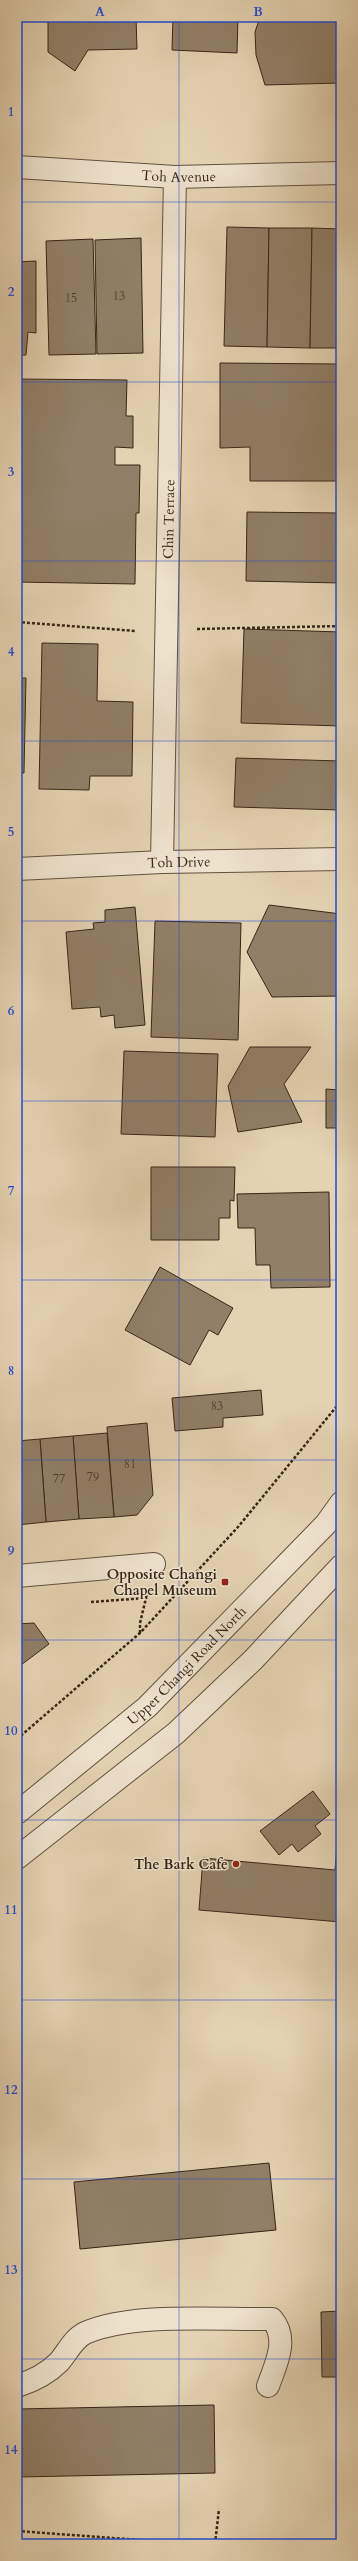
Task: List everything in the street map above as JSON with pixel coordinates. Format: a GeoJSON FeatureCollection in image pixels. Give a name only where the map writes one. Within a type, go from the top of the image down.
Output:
{"type":"FeatureCollection","features":[{"type":"Feature","properties":{"kind":"street","name":"Toh Avenue"},"geometry":{"type":"LineString","coordinates":[[17,167],[175,177],[341,173]]}},
{"type":"Feature","properties":{"kind":"street","name":"Chin Terrace"},"geometry":{"type":"LineString","coordinates":[[162,862],[175,177]]}},
{"type":"Feature","properties":{"kind":"street","name":"Toh Drive"},"geometry":{"type":"LineString","coordinates":[[17,869],[162,862],[341,859]]}},
{"type":"Feature","properties":{"kind":"street","name":"Upper Changi Road North"},"geometry":{"type":"LineString","coordinates":[[17,1812],[147,1707],[326,1524],[341,1503]]}},
{"type":"Feature","properties":{"kind":"street"},"geometry":{"type":"LineString","coordinates":[[17,1576],[154,1564]]}},
{"type":"Feature","properties":{"kind":"street"},"geometry":{"type":"LineString","coordinates":[[17,1858],[176,1733],[253,1660],[341,1566]]}},
{"type":"Feature","properties":{"kind":"street"},"geometry":{"type":"LineString","coordinates":[[17,2386],[34,2381],[59,2362],[83,2334],[110,2324],[149,2320],[272,2319],[280,2332],[280,2355],[268,2386]]}},
{"type":"Feature","properties":{"kind":"path"},"geometry":{"type":"LineString","coordinates":[[17,1739],[140,1633],[238,1527],[341,1401]]}},
{"type":"Feature","properties":{"kind":"path"},"geometry":{"type":"LineString","coordinates":[[140,1633],[140,1622],[146,1598]]}},
{"type":"Feature","properties":{"kind":"path"},"geometry":{"type":"LineString","coordinates":[[215,2544],[219,2509]]}},
{"type":"Feature","properties":{"kind":"path"},"geometry":{"type":"LineString","coordinates":[[17,2530],[195,2544]]}},
{"type":"Feature","properties":{"kind":"building"},"geometry":{"type":"Polygon","coordinates":[[[48,17],[136,17],[137,49],[88,50],[75,71],[48,52],[48,17]]]}},
{"type":"Feature","properties":{"kind":"building"},"geometry":{"type":"Polygon","coordinates":[[[173,17],[238,17],[237,53],[172,50],[173,17]]]}},
{"type":"Feature","properties":{"kind":"building"},"geometry":{"type":"Polygon","coordinates":[[[260,17],[341,17],[341,83],[265,85],[256,55],[255,32],[260,17]]]}},
{"type":"Feature","properties":{"kind":"building"},"geometry":{"type":"Polygon","coordinates":[[[227,227],[269,228],[267,347],[224,346],[227,227]]]}},
{"type":"Feature","properties":{"kind":"building"},"geometry":{"type":"Polygon","coordinates":[[[269,228],[312,228],[310,348],[267,347],[269,228]]]}},
{"type":"Feature","properties":{"kind":"building"},"geometry":{"type":"Polygon","coordinates":[[[312,228],[341,229],[341,348],[310,348],[312,228]]]}},
{"type":"Feature","properties":{"kind":"building"},"geometry":{"type":"Polygon","coordinates":[[[141,238],[143,353],[97,354],[95,240],[141,238]]]}},
{"type":"Feature","properties":{"kind":"building"},"geometry":{"type":"Polygon","coordinates":[[[93,239],[96,354],[49,355],[46,241],[93,239]]]}},
{"type":"Feature","properties":{"kind":"building"},"geometry":{"type":"Polygon","coordinates":[[[36,261],[36,333],[28,332],[26,355],[17,355],[17,262],[36,261]]]}},
{"type":"Feature","properties":{"kind":"building"},"geometry":{"type":"Polygon","coordinates":[[[220,363],[341,364],[341,481],[250,481],[250,447],[220,448],[220,363]]]}},
{"type":"Feature","properties":{"kind":"building"},"geometry":{"type":"Polygon","coordinates":[[[17,379],[127,380],[126,416],[133,416],[133,448],[115,447],[115,465],[140,465],[139,513],[136,513],[135,584],[17,582],[17,379]]]}},
{"type":"Feature","properties":{"kind":"building"},"geometry":{"type":"Polygon","coordinates":[[[247,512],[341,513],[341,583],[246,581],[247,512]]]}},
{"type":"Feature","properties":{"kind":"building"},"geometry":{"type":"Polygon","coordinates":[[[244,629],[341,632],[341,726],[241,723],[244,629]]]}},
{"type":"Feature","properties":{"kind":"building"},"geometry":{"type":"Polygon","coordinates":[[[42,643],[98,644],[97,701],[133,702],[132,776],[90,776],[89,790],[39,789],[42,643]]]}},
{"type":"Feature","properties":{"kind":"building"},"geometry":{"type":"Polygon","coordinates":[[[17,678],[26,678],[24,773],[17,773],[17,678]]]}},
{"type":"Feature","properties":{"kind":"building"},"geometry":{"type":"Polygon","coordinates":[[[236,758],[341,761],[341,810],[234,807],[236,758]]]}},
{"type":"Feature","properties":{"kind":"building"},"geometry":{"type":"Polygon","coordinates":[[[269,905],[341,914],[341,996],[272,997],[247,952],[269,905]]]}},
{"type":"Feature","properties":{"kind":"building"},"geometry":{"type":"Polygon","coordinates":[[[135,907],[145,1025],[115,1028],[114,1015],[101,1017],[100,1007],[72,1009],[66,932],[94,929],[93,923],[105,922],[105,910],[135,907]]]}},
{"type":"Feature","properties":{"kind":"building"},"geometry":{"type":"Polygon","coordinates":[[[155,921],[241,923],[238,1040],[151,1037],[155,921]]]}},
{"type":"Feature","properties":{"kind":"building"},"geometry":{"type":"Polygon","coordinates":[[[250,1047],[311,1047],[284,1084],[302,1122],[238,1132],[228,1086],[250,1047]]]}},
{"type":"Feature","properties":{"kind":"building"},"geometry":{"type":"Polygon","coordinates":[[[124,1051],[218,1054],[215,1137],[121,1134],[124,1051]]]}},
{"type":"Feature","properties":{"kind":"building"},"geometry":{"type":"Polygon","coordinates":[[[340,1056],[341,1128],[326,1128],[326,1089],[339,1090],[340,1056]]]}},
{"type":"Feature","properties":{"kind":"building"},"geometry":{"type":"Polygon","coordinates":[[[151,1167],[235,1167],[234,1201],[230,1200],[230,1218],[219,1218],[219,1240],[151,1240],[151,1167]]]}},
{"type":"Feature","properties":{"kind":"building"},"geometry":{"type":"Polygon","coordinates":[[[329,1192],[330,1287],[271,1288],[270,1265],[256,1265],[255,1228],[238,1228],[237,1194],[329,1192]]]}},
{"type":"Feature","properties":{"kind":"building"},"geometry":{"type":"Polygon","coordinates":[[[160,1267],[233,1308],[218,1335],[209,1330],[190,1365],[125,1330],[160,1267]]]}},
{"type":"Feature","properties":{"kind":"building"},"geometry":{"type":"Polygon","coordinates":[[[261,1390],[263,1415],[223,1418],[223,1427],[175,1431],[172,1398],[261,1390]]]}},
{"type":"Feature","properties":{"kind":"building"},"geometry":{"type":"Polygon","coordinates":[[[147,1423],[153,1495],[137,1515],[114,1517],[107,1427],[147,1423]]]}},
{"type":"Feature","properties":{"kind":"building"},"geometry":{"type":"Polygon","coordinates":[[[107,1433],[114,1517],[79,1519],[73,1436],[107,1433]]]}},
{"type":"Feature","properties":{"kind":"building"},"geometry":{"type":"Polygon","coordinates":[[[73,1436],[79,1519],[46,1522],[40,1439],[73,1436]]]}},
{"type":"Feature","properties":{"kind":"building"},"geometry":{"type":"Polygon","coordinates":[[[40,1439],[46,1522],[17,1525],[17,1441],[40,1439]]]}},
{"type":"Feature","properties":{"kind":"building"},"geometry":{"type":"Polygon","coordinates":[[[34,1623],[49,1644],[17,1668],[17,1624],[34,1623]]]}},
{"type":"Feature","properties":{"kind":"building"},"geometry":{"type":"Polygon","coordinates":[[[313,1791],[330,1814],[315,1826],[321,1834],[298,1852],[292,1844],[279,1855],[260,1831],[313,1791]]]}},
{"type":"Feature","properties":{"kind":"building","name":"The Bark Cafe"},"geometry":{"type":"Polygon","coordinates":[[[341,1801],[341,1922],[199,1910],[203,1858],[335,1870],[341,1801]]]}},
{"type":"Feature","properties":{"kind":"building"},"geometry":{"type":"Polygon","coordinates":[[[269,2163],[276,2230],[80,2249],[74,2182],[269,2163]]]}},
{"type":"Feature","properties":{"kind":"building"},"geometry":{"type":"Polygon","coordinates":[[[341,2311],[341,2377],[322,2377],[321,2312],[341,2311]]]}},
{"type":"Feature","properties":{"kind":"building"},"geometry":{"type":"Polygon","coordinates":[[[214,2405],[215,2473],[19,2477],[18,2409],[214,2405]]]}},
{"type":"Feature","properties":{"kind":"place","name":"Opposite Changi Chapel Museum"},"geometry":{"type":"Point","coordinates":[225,1582]}},
{"type":"Feature","properties":{"kind":"place","name":"The Bark Cafe"},"geometry":{"type":"Point","coordinates":[236,1864]}}]}
